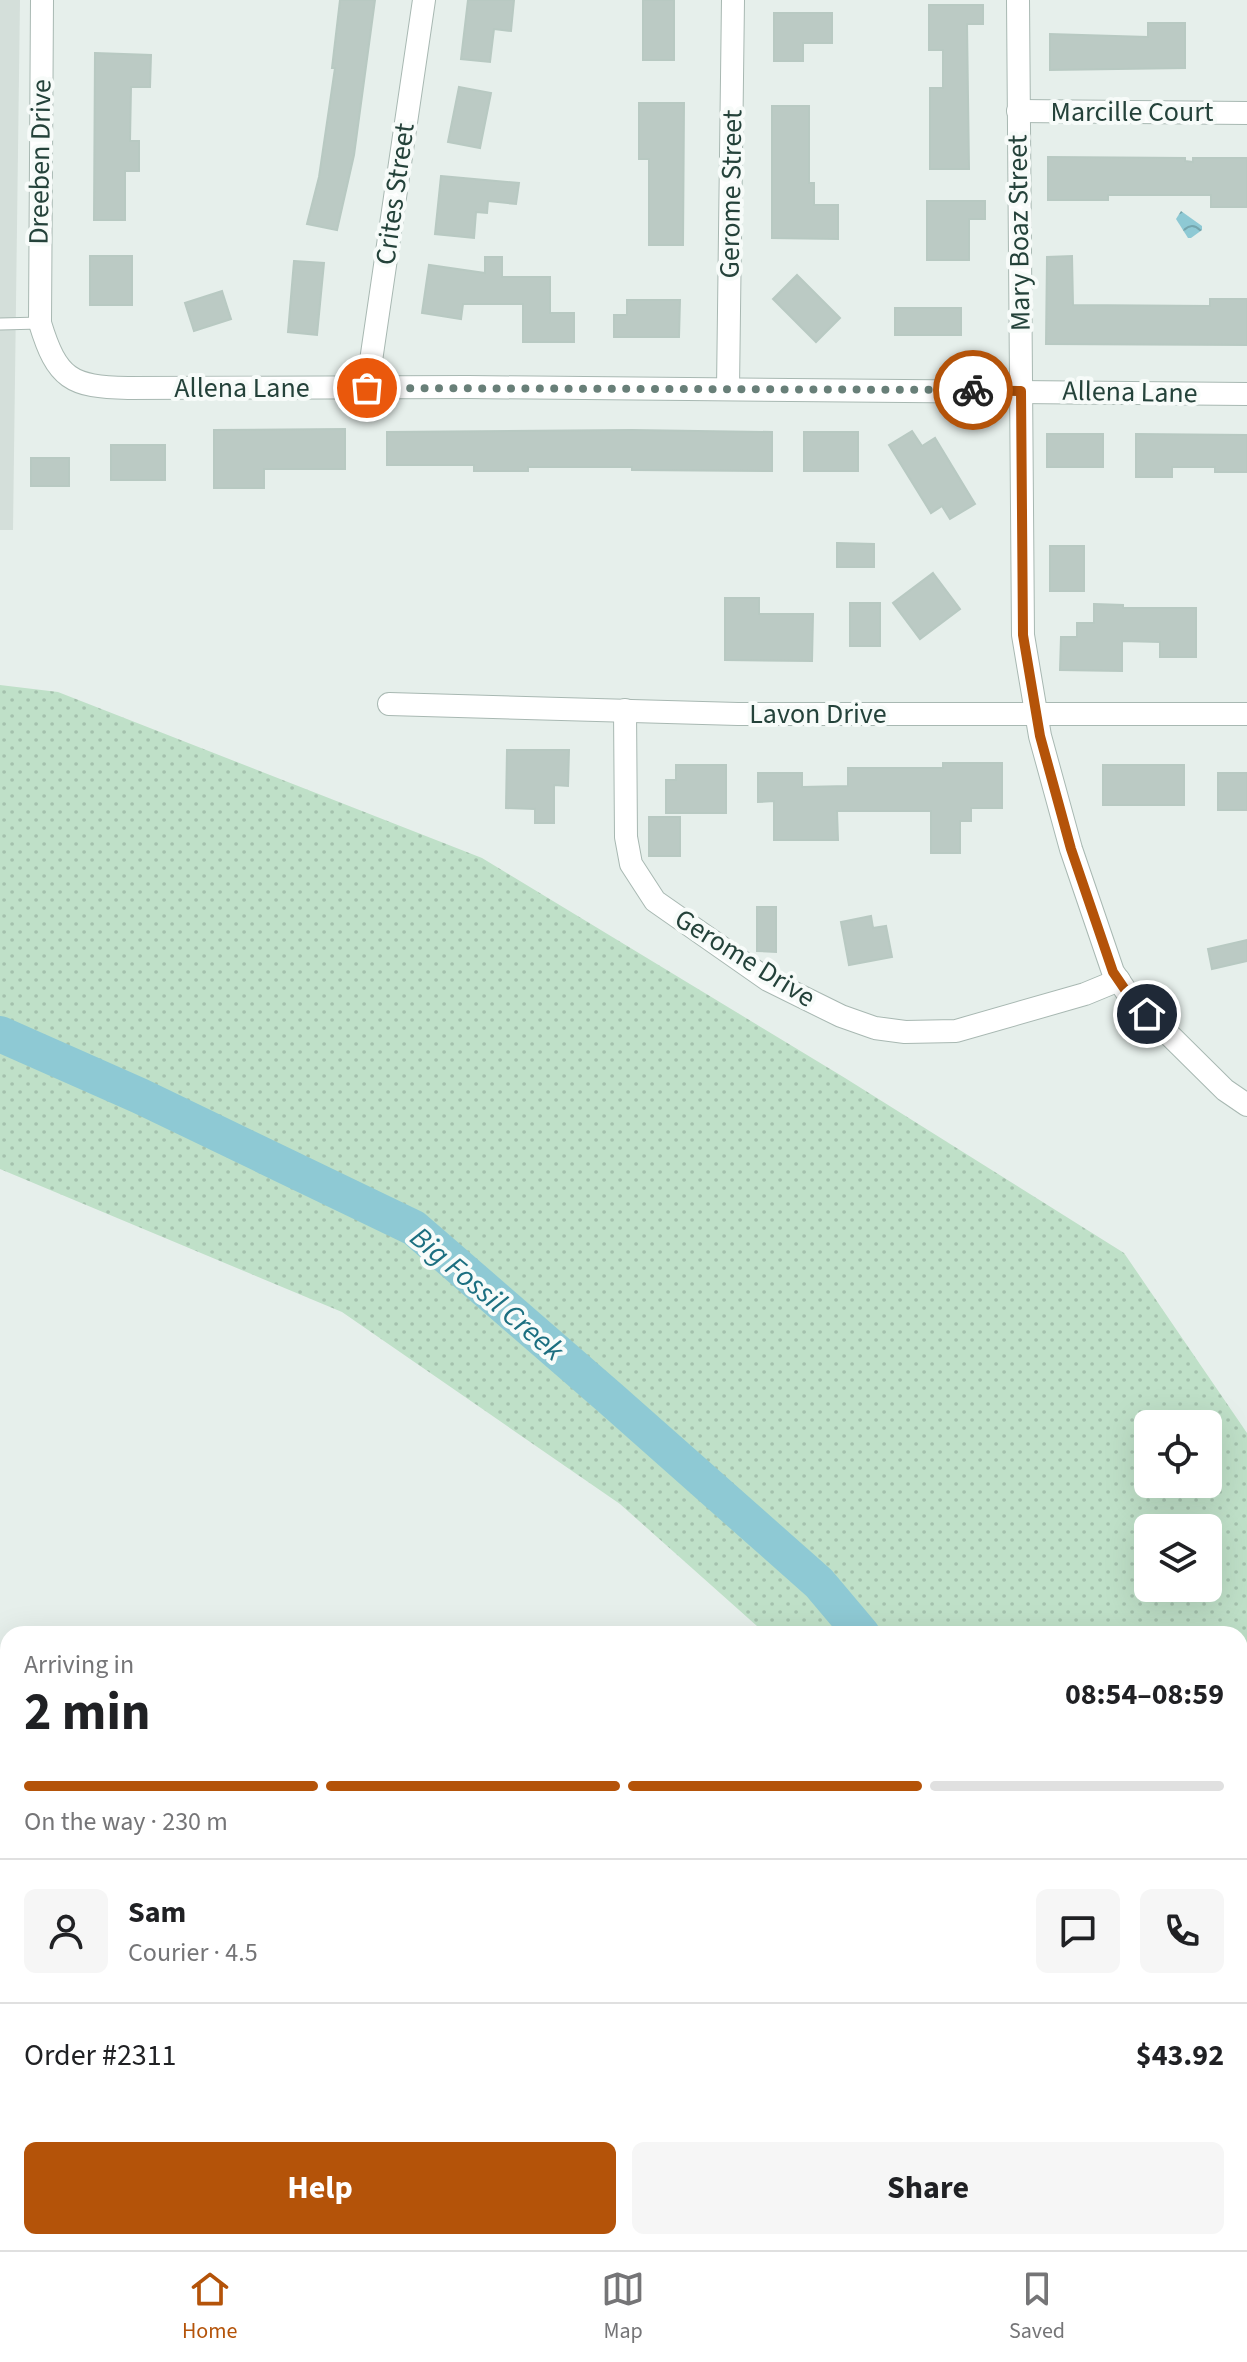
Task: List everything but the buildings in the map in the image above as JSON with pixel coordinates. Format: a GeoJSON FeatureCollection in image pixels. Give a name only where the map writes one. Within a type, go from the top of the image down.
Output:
{"type":"FeatureCollection","features":[{"type":"Feature","properties":{"kind":"street","name":"Dreeben Drive"},"geometry":{"type":"LineString","coordinates":[[40,323],[42,0]]}},
{"type":"Feature","properties":{"kind":"street","name":"Crites Street"},"geometry":{"type":"LineString","coordinates":[[367,388],[424,0]]}},
{"type":"Feature","properties":{"kind":"street","name":"Gerome Street"},"geometry":{"type":"LineString","coordinates":[[728,389],[733,0]]}},
{"type":"Feature","properties":{"kind":"street","name":"Mary Boaz Street"},"geometry":{"type":"LineString","coordinates":[[1018,0],[1023,635],[1040,736],[1071,849],[1113,972],[1128,994],[1225,1090],[1247,1105]]}},
{"type":"Feature","properties":{"kind":"street","name":"Marcille Court"},"geometry":{"type":"LineString","coordinates":[[1018,111],[1247,113]]}},
{"type":"Feature","properties":{"kind":"street","name":"Allena Lane"},"geometry":{"type":"LineString","coordinates":[[40,323],[48,352],[59,369],[75,381],[101,388],[1247,394]]}},
{"type":"Feature","properties":{"kind":"street","name":"Lavon Drive"},"geometry":{"type":"LineString","coordinates":[[389,704],[738,714],[1247,714]]}},
{"type":"Feature","properties":{"kind":"street","name":"Gerome Drive"},"geometry":{"type":"LineString","coordinates":[[625,710],[626,837],[631,864],[655,901],[768,980],[841,1016],[875,1028],[905,1032],[956,1031],[1085,994],[1119,980]]}},
{"type":"Feature","properties":{"kind":"lane"},"geometry":{"type":"LineString","coordinates":[[0,324],[40,323]]}},
{"type":"Feature","properties":{"kind":"shaded area"},"geometry":{"type":"Polygon","coordinates":[[[0,0],[20,0],[13,530],[0,530],[0,0]]]}},
{"type":"Feature","properties":{"kind":"green space"},"geometry":{"type":"Polygon","coordinates":[[[0,685],[58,692],[482,858],[845,1078],[1124,1253],[1247,1433],[1247,1626],[757,1626],[620,1504],[342,1312],[0,1169],[0,685]]]}},
{"type":"Feature","properties":{"kind":"water"},"geometry":{"type":"Polygon","coordinates":[[[1181,211],[1202,226],[1202,230],[1191,238],[1176,219],[1181,211]]]}},
{"type":"Feature","properties":{"kind":"waterway","name":"Big Fossil Creek"},"geometry":{"type":"LineString","coordinates":[[0,1034],[140,1096],[414,1228],[819,1583],[855,1626]]}},
{"type":"Feature","properties":{"kind":"way so far"},"geometry":{"type":"LineString","coordinates":[[367,388],[973,390]]}},
{"type":"Feature","properties":{"kind":"route"},"geometry":{"type":"LineString","coordinates":[[973,390],[1021,391],[1023,635],[1040,736],[1071,849],[1113,972],[1147,1014]]}}]}
